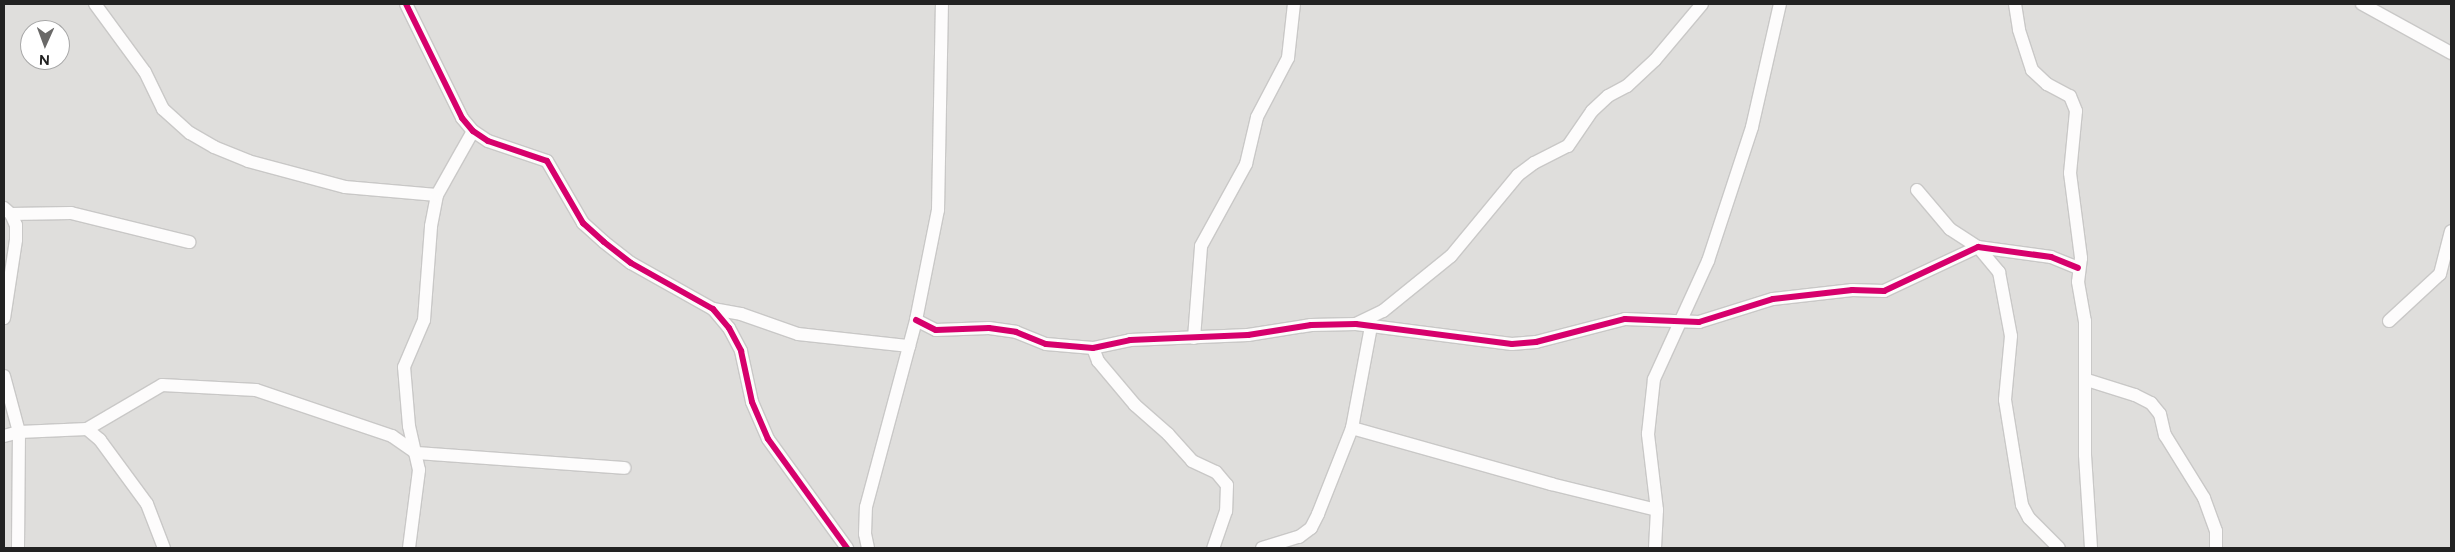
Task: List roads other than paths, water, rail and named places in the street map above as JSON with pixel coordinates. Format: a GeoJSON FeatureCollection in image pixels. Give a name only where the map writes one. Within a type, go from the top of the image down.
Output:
{"type":"FeatureCollection","features":[{"type":"Feature","properties":{"kind":"street"},"geometry":{"type":"LineString","coordinates":[[95,4],[145,72],[163,109],[190,133],[214,147],[248,161],[344,188],[437,195]]}},
{"type":"Feature","properties":{"kind":"street"},"geometry":{"type":"LineString","coordinates":[[406,4],[462,118],[473,131],[488,141],[547,161],[583,222],[630,263],[713,309],[741,314],[798,334],[909,346]]}},
{"type":"Feature","properties":{"kind":"street"},"geometry":{"type":"LineString","coordinates":[[868,548],[864,529],[866,507],[916,320],[938,210],[942,4]]}},
{"type":"Feature","properties":{"kind":"street"},"geometry":{"type":"LineString","coordinates":[[1194,338],[1201,246],[1246,164],[1257,117],[1288,58],[1294,4]]}},
{"type":"Feature","properties":{"kind":"street"},"geometry":{"type":"LineString","coordinates":[[1356,324],[1383,311],[1451,256],[1518,175],[1534,163],[1568,146],[1592,111],[1608,96],[1628,86],[1655,60],[1702,4]]}},
{"type":"Feature","properties":{"kind":"street"},"geometry":{"type":"LineString","coordinates":[[1655,548],[1657,510],[1648,420],[1654,379],[1708,261],[1752,127],[1780,4]]}},
{"type":"Feature","properties":{"kind":"street"},"geometry":{"type":"LineString","coordinates":[[2015,4],[2019,30],[2032,70],[2047,84],[2070,96],[2076,111],[2070,172],[2081,258],[2078,268],[2087,380],[2085,455],[2091,548]]}},
{"type":"Feature","properties":{"kind":"street"},"geometry":{"type":"LineString","coordinates":[[2362,4],[2451,53]]}},
{"type":"Feature","properties":{"kind":"street"},"geometry":{"type":"LineString","coordinates":[[409,548],[419,470],[403,376],[406,358],[424,320],[431,226],[437,195],[473,131]]}},
{"type":"Feature","properties":{"kind":"street"},"geometry":{"type":"LineString","coordinates":[[1917,190],[1950,229],[1978,247],[1995,265],[2006,298],[2011,336],[2006,400],[2022,505],[2029,518],[2059,548]]}},
{"type":"Feature","properties":{"kind":"street"},"geometry":{"type":"LineString","coordinates":[[4,318],[16,240],[7,211],[71,213],[189,242]]}},
{"type":"Feature","properties":{"kind":"street"},"geometry":{"type":"LineString","coordinates":[[2390,321],[2440,274],[2451,231]]}},
{"type":"Feature","properties":{"kind":"street"},"geometry":{"type":"LineString","coordinates":[[916,320],[936,330],[989,328],[1016,332],[1046,344],[1093,348],[1130,340],[1194,338],[1356,324],[1512,344],[1536,342],[1625,318],[1699,322],[1773,299],[1852,290],[1884,291],[1978,247],[2051,257],[2078,268]]}},
{"type":"Feature","properties":{"kind":"street"},"geometry":{"type":"LineString","coordinates":[[713,309],[729,328],[741,351],[752,402],[768,440],[847,548]]}},
{"type":"Feature","properties":{"kind":"street"},"geometry":{"type":"LineString","coordinates":[[1262,548],[1299,537],[1311,528],[1352,428],[1371,326]]}},
{"type":"Feature","properties":{"kind":"street"},"geometry":{"type":"LineString","coordinates":[[1093,348],[1098,361],[1135,405],[1168,434],[1192,461],[1216,472],[1227,485],[1226,512],[1213,548]]}},
{"type":"Feature","properties":{"kind":"street"},"geometry":{"type":"LineString","coordinates":[[4,376],[19,432],[18,548]]}},
{"type":"Feature","properties":{"kind":"street"},"geometry":{"type":"LineString","coordinates":[[2087,380],[2143,399],[2160,414],[2165,436],[2204,498],[2216,531],[2216,548]]}},
{"type":"Feature","properties":{"kind":"street"},"geometry":{"type":"LineString","coordinates":[[4,436],[19,432],[87,429],[162,385],[256,390],[392,436],[416,454],[624,468]]}},
{"type":"Feature","properties":{"kind":"street"},"geometry":{"type":"LineString","coordinates":[[1352,428],[1552,484],[1657,510]]}},
{"type":"Feature","properties":{"kind":"street"},"geometry":{"type":"LineString","coordinates":[[87,429],[100,440],[147,504],[164,548]]}}]}
